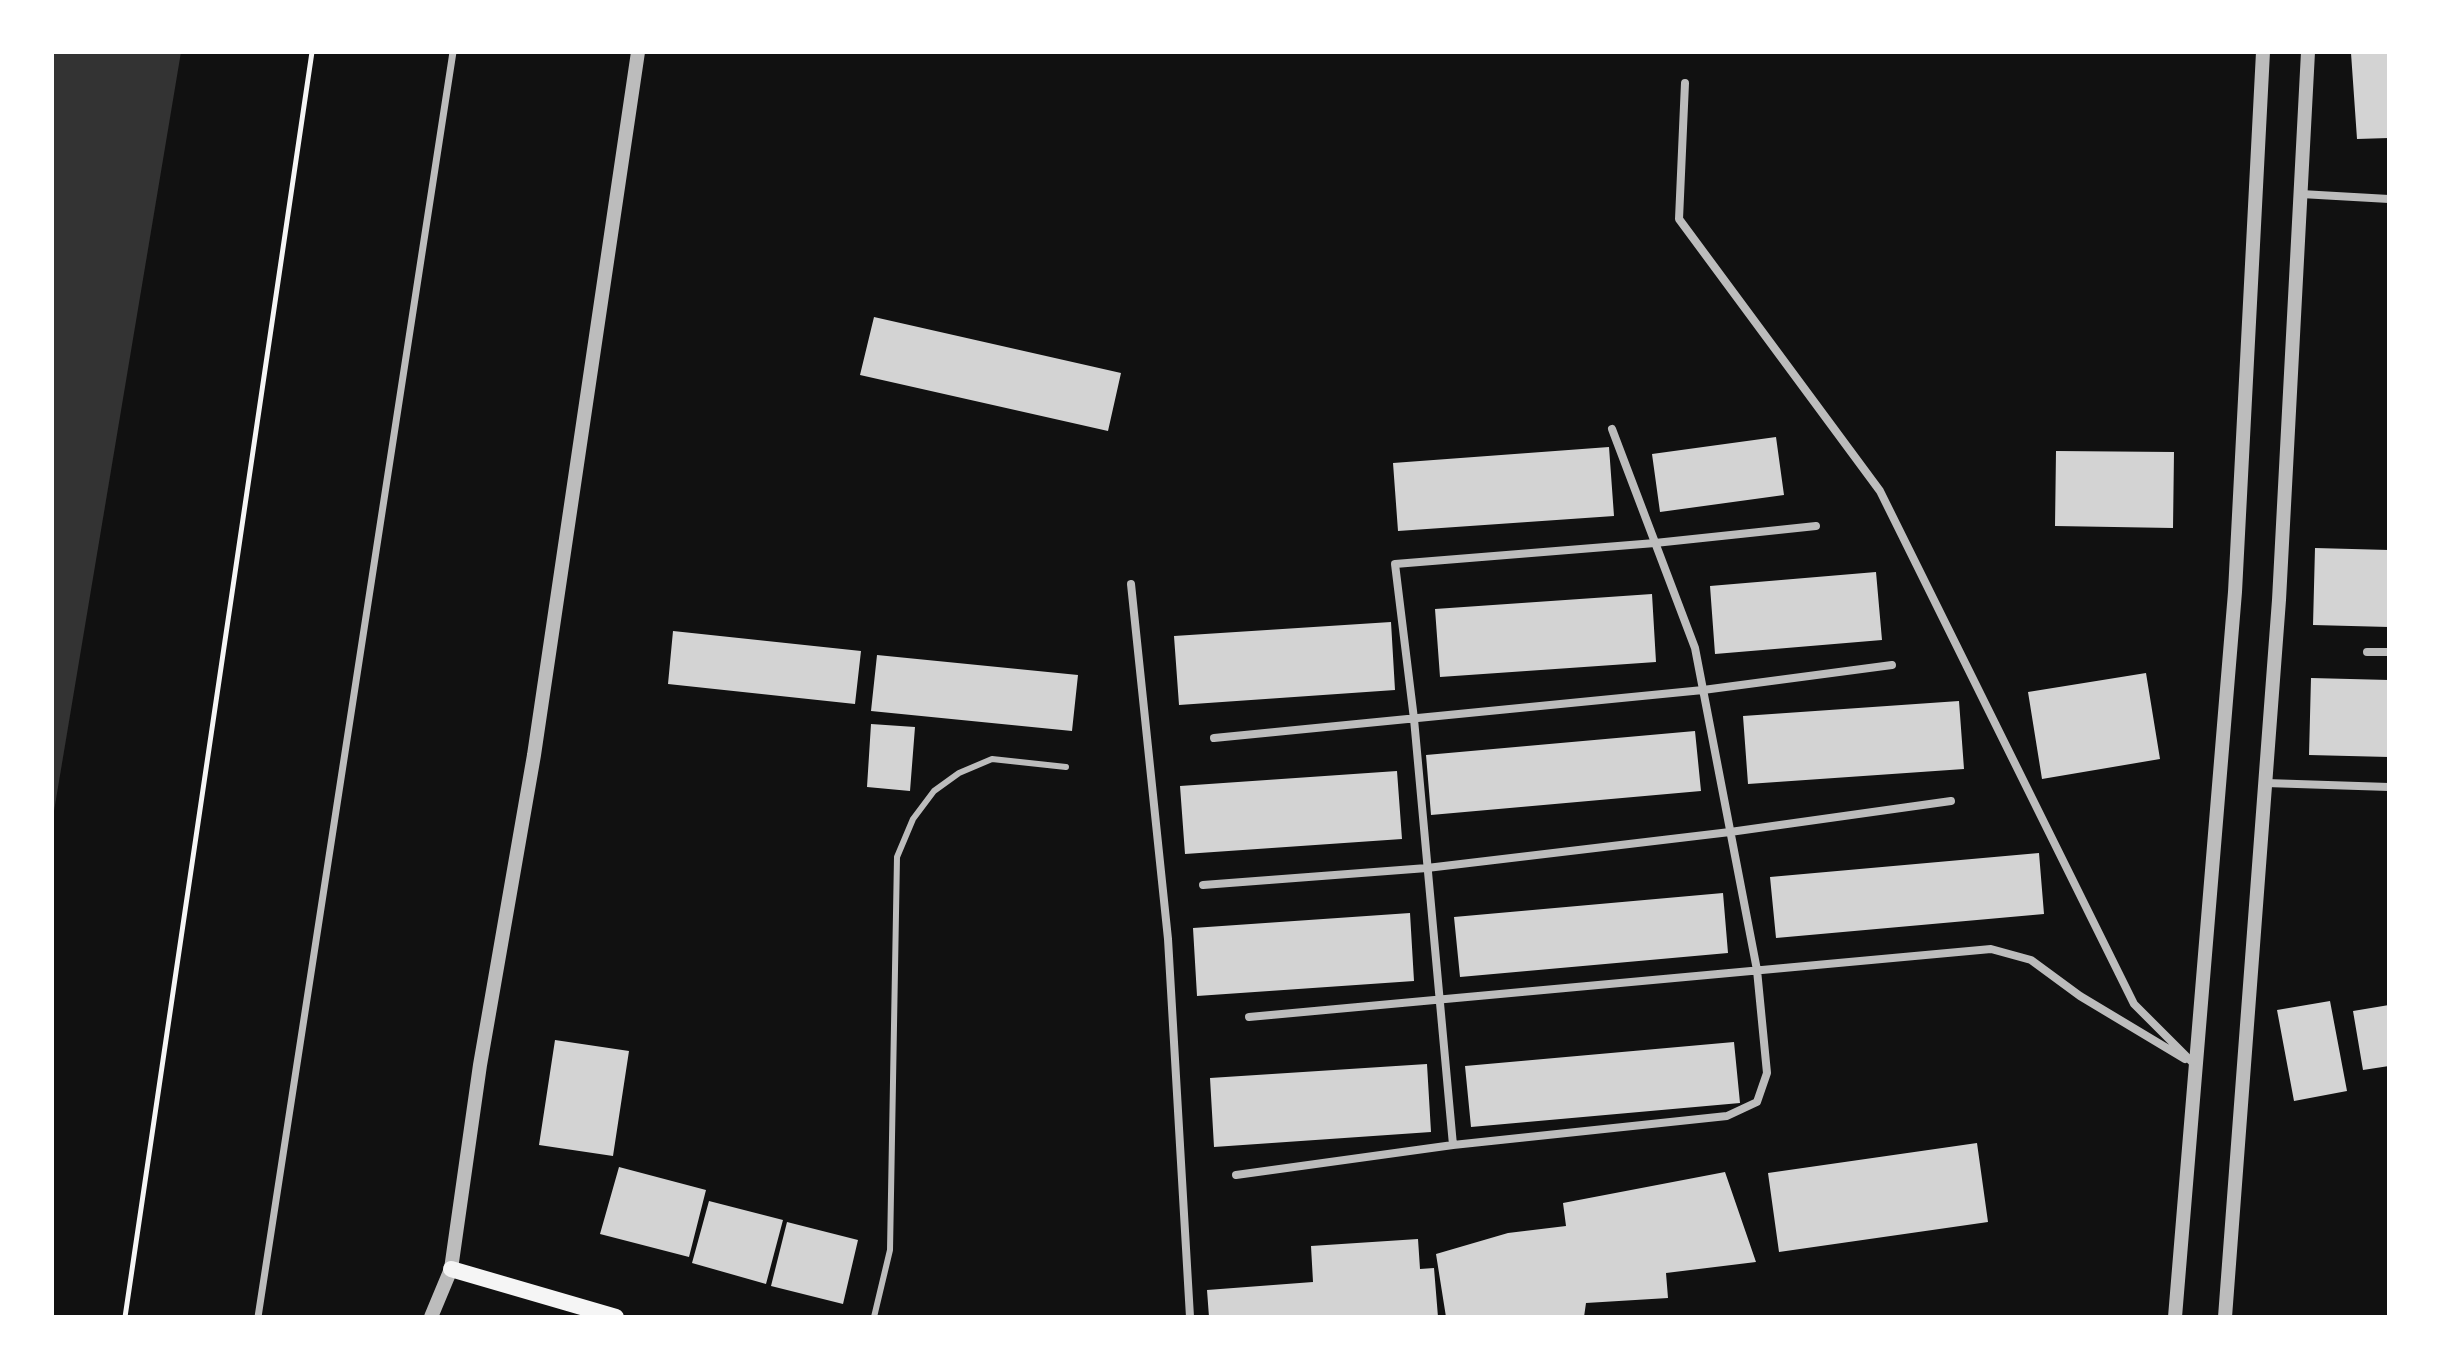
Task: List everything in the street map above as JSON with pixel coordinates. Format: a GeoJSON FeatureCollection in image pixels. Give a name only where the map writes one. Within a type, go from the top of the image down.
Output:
{"type":"FeatureCollection","features":[{"type":"Feature","properties":{"kind":"main road"},"geometry":{"type":"LineString","coordinates":[[451,1269],[616,1317]]}},
{"type":"Feature","properties":{"kind":"street"},"geometry":{"type":"LineString","coordinates":[[258,1317],[453,52]]}},
{"type":"Feature","properties":{"kind":"street"},"geometry":{"type":"LineString","coordinates":[[431,1317],[451,1269],[480,1065],[534,755],[638,52]]}},
{"type":"Feature","properties":{"kind":"street"},"geometry":{"type":"LineString","coordinates":[[2175,1317],[2235,592],[2263,52]]}},
{"type":"Feature","properties":{"kind":"street"},"geometry":{"type":"LineString","coordinates":[[2225,1317],[2280,584],[2308,52]]}},
{"type":"Feature","properties":{"kind":"street"},"geometry":{"type":"LineString","coordinates":[[1685,83],[1679,219],[1880,491],[2134,1004],[2196,1066]]}},
{"type":"Feature","properties":{"kind":"street"},"geometry":{"type":"LineString","coordinates":[[2301,194],[2389,199]]}},
{"type":"Feature","properties":{"kind":"street"},"geometry":{"type":"LineString","coordinates":[[1236,1175],[1453,1145],[1727,1116],[1757,1102],[1767,1073],[1757,970],[1695,648],[1612,429]]}},
{"type":"Feature","properties":{"kind":"street"},"geometry":{"type":"LineString","coordinates":[[1453,1145],[1414,719],[1395,564],[1655,543],[1816,526]]}},
{"type":"Feature","properties":{"kind":"street"},"geometry":{"type":"LineString","coordinates":[[1131,584],[1168,939],[1190,1317]]}},
{"type":"Feature","properties":{"kind":"street"},"geometry":{"type":"LineString","coordinates":[[2367,652],[2389,652]]}},
{"type":"Feature","properties":{"kind":"street"},"geometry":{"type":"LineString","coordinates":[[1214,738],[1703,690],[1892,665]]}},
{"type":"Feature","properties":{"kind":"street"},"geometry":{"type":"LineString","coordinates":[[2266,783],[2389,787]]}},
{"type":"Feature","properties":{"kind":"street"},"geometry":{"type":"LineString","coordinates":[[1203,885],[1427,868],[1730,832],[1951,801]]}},
{"type":"Feature","properties":{"kind":"street"},"geometry":{"type":"LineString","coordinates":[[1249,1017],[1991,949],[2031,960],[2080,996],[2196,1066]]}},
{"type":"Feature","properties":{"kind":"lane"},"geometry":{"type":"LineString","coordinates":[[874,1317],[890,1250],[897,857],[913,819],[934,791],[959,773],[992,759],[1066,767]]}},
{"type":"Feature","properties":{"kind":"path"},"geometry":{"type":"LineString","coordinates":[[125,1317],[312,52]]}},
{"type":"Feature","properties":{"kind":"shaded area"},"geometry":{"type":"Polygon","coordinates":[[[52,52],[181,52],[52,823],[52,52]]]}},
{"type":"Feature","properties":{"kind":"building"},"geometry":{"type":"Polygon","coordinates":[[[2389,52],[2389,138],[2357,139],[2351,53],[2389,52]]]}},
{"type":"Feature","properties":{"kind":"building"},"geometry":{"type":"Polygon","coordinates":[[[874,317],[1121,373],[1108,431],[860,375],[874,317]]]}},
{"type":"Feature","properties":{"kind":"building"},"geometry":{"type":"Polygon","coordinates":[[[1776,437],[1784,495],[1660,512],[1652,454],[1776,437]]]}},
{"type":"Feature","properties":{"kind":"building"},"geometry":{"type":"Polygon","coordinates":[[[1609,447],[1614,516],[1398,531],[1393,463],[1609,447]]]}},
{"type":"Feature","properties":{"kind":"building"},"geometry":{"type":"Polygon","coordinates":[[[2056,451],[2174,452],[2173,528],[2055,526],[2056,451]]]}},
{"type":"Feature","properties":{"kind":"building"},"geometry":{"type":"Polygon","coordinates":[[[2315,548],[2389,550],[2389,627],[2313,625],[2315,548]]]}},
{"type":"Feature","properties":{"kind":"building"},"geometry":{"type":"Polygon","coordinates":[[[1876,572],[1882,640],[1715,654],[1710,586],[1876,572]]]}},
{"type":"Feature","properties":{"kind":"building"},"geometry":{"type":"Polygon","coordinates":[[[1652,594],[1656,662],[1440,677],[1435,609],[1652,594]]]}},
{"type":"Feature","properties":{"kind":"building"},"geometry":{"type":"Polygon","coordinates":[[[1391,622],[1395,690],[1179,705],[1174,636],[1391,622]]]}},
{"type":"Feature","properties":{"kind":"building"},"geometry":{"type":"Polygon","coordinates":[[[673,631],[861,651],[855,704],[668,684],[673,631]]]}},
{"type":"Feature","properties":{"kind":"building"},"geometry":{"type":"Polygon","coordinates":[[[877,655],[1078,675],[1072,731],[871,711],[877,655]]]}},
{"type":"Feature","properties":{"kind":"building"},"geometry":{"type":"Polygon","coordinates":[[[2146,673],[2160,759],[2042,779],[2028,692],[2146,673]]]}},
{"type":"Feature","properties":{"kind":"building"},"geometry":{"type":"Polygon","coordinates":[[[2311,678],[2389,680],[2389,757],[2309,755],[2311,678]]]}},
{"type":"Feature","properties":{"kind":"building"},"geometry":{"type":"Polygon","coordinates":[[[1959,701],[1964,769],[1748,784],[1743,716],[1959,701]]]}},
{"type":"Feature","properties":{"kind":"building"},"geometry":{"type":"Polygon","coordinates":[[[871,724],[915,727],[910,791],[867,787],[871,724]]]}},
{"type":"Feature","properties":{"kind":"building"},"geometry":{"type":"Polygon","coordinates":[[[1695,731],[1701,791],[1431,815],[1426,755],[1695,731]]]}},
{"type":"Feature","properties":{"kind":"building"},"geometry":{"type":"Polygon","coordinates":[[[1397,771],[1402,839],[1185,854],[1180,786],[1397,771]]]}},
{"type":"Feature","properties":{"kind":"building"},"geometry":{"type":"Polygon","coordinates":[[[2039,853],[2044,914],[1776,938],[1770,877],[2039,853]]]}},
{"type":"Feature","properties":{"kind":"building"},"geometry":{"type":"Polygon","coordinates":[[[1723,893],[1728,953],[1460,977],[1454,917],[1723,893]]]}},
{"type":"Feature","properties":{"kind":"building"},"geometry":{"type":"Polygon","coordinates":[[[1410,913],[1414,981],[1197,996],[1193,928],[1410,913]]]}},
{"type":"Feature","properties":{"kind":"building"},"geometry":{"type":"Polygon","coordinates":[[[2330,1001],[2347,1091],[2294,1101],[2277,1010],[2330,1001]]]}},
{"type":"Feature","properties":{"kind":"building"},"geometry":{"type":"Polygon","coordinates":[[[2389,1005],[2389,1066],[2363,1070],[2353,1011],[2389,1005]]]}},
{"type":"Feature","properties":{"kind":"building"},"geometry":{"type":"Polygon","coordinates":[[[555,1040],[629,1051],[613,1156],[539,1145],[555,1040]]]}},
{"type":"Feature","properties":{"kind":"building"},"geometry":{"type":"Polygon","coordinates":[[[1734,1042],[1740,1103],[1471,1127],[1465,1066],[1734,1042]]]}},
{"type":"Feature","properties":{"kind":"building"},"geometry":{"type":"Polygon","coordinates":[[[1427,1064],[1431,1132],[1214,1147],[1210,1078],[1427,1064]]]}},
{"type":"Feature","properties":{"kind":"building"},"geometry":{"type":"Polygon","coordinates":[[[1977,1143],[1988,1222],[1779,1252],[1768,1173],[1977,1143]]]}},
{"type":"Feature","properties":{"kind":"building"},"geometry":{"type":"Polygon","coordinates":[[[619,1167],[706,1190],[689,1257],[600,1234],[619,1167]]]}},
{"type":"Feature","properties":{"kind":"building"},"geometry":{"type":"Polygon","coordinates":[[[1725,1172],[1756,1262],[1666,1273],[1668,1298],[1586,1303],[1584,1317],[1446,1317],[1436,1254],[1508,1233],[1566,1226],[1563,1203],[1725,1172]]]}},
{"type":"Feature","properties":{"kind":"building"},"geometry":{"type":"Polygon","coordinates":[[[709,1201],[783,1220],[766,1284],[692,1263],[709,1201]]]}},
{"type":"Feature","properties":{"kind":"building"},"geometry":{"type":"Polygon","coordinates":[[[787,1222],[858,1240],[843,1304],[771,1286],[787,1222]]]}},
{"type":"Feature","properties":{"kind":"building"},"geometry":{"type":"Polygon","coordinates":[[[1418,1239],[1420,1269],[1434,1268],[1438,1317],[1209,1317],[1207,1290],[1313,1282],[1311,1246],[1418,1239]]]}}]}
